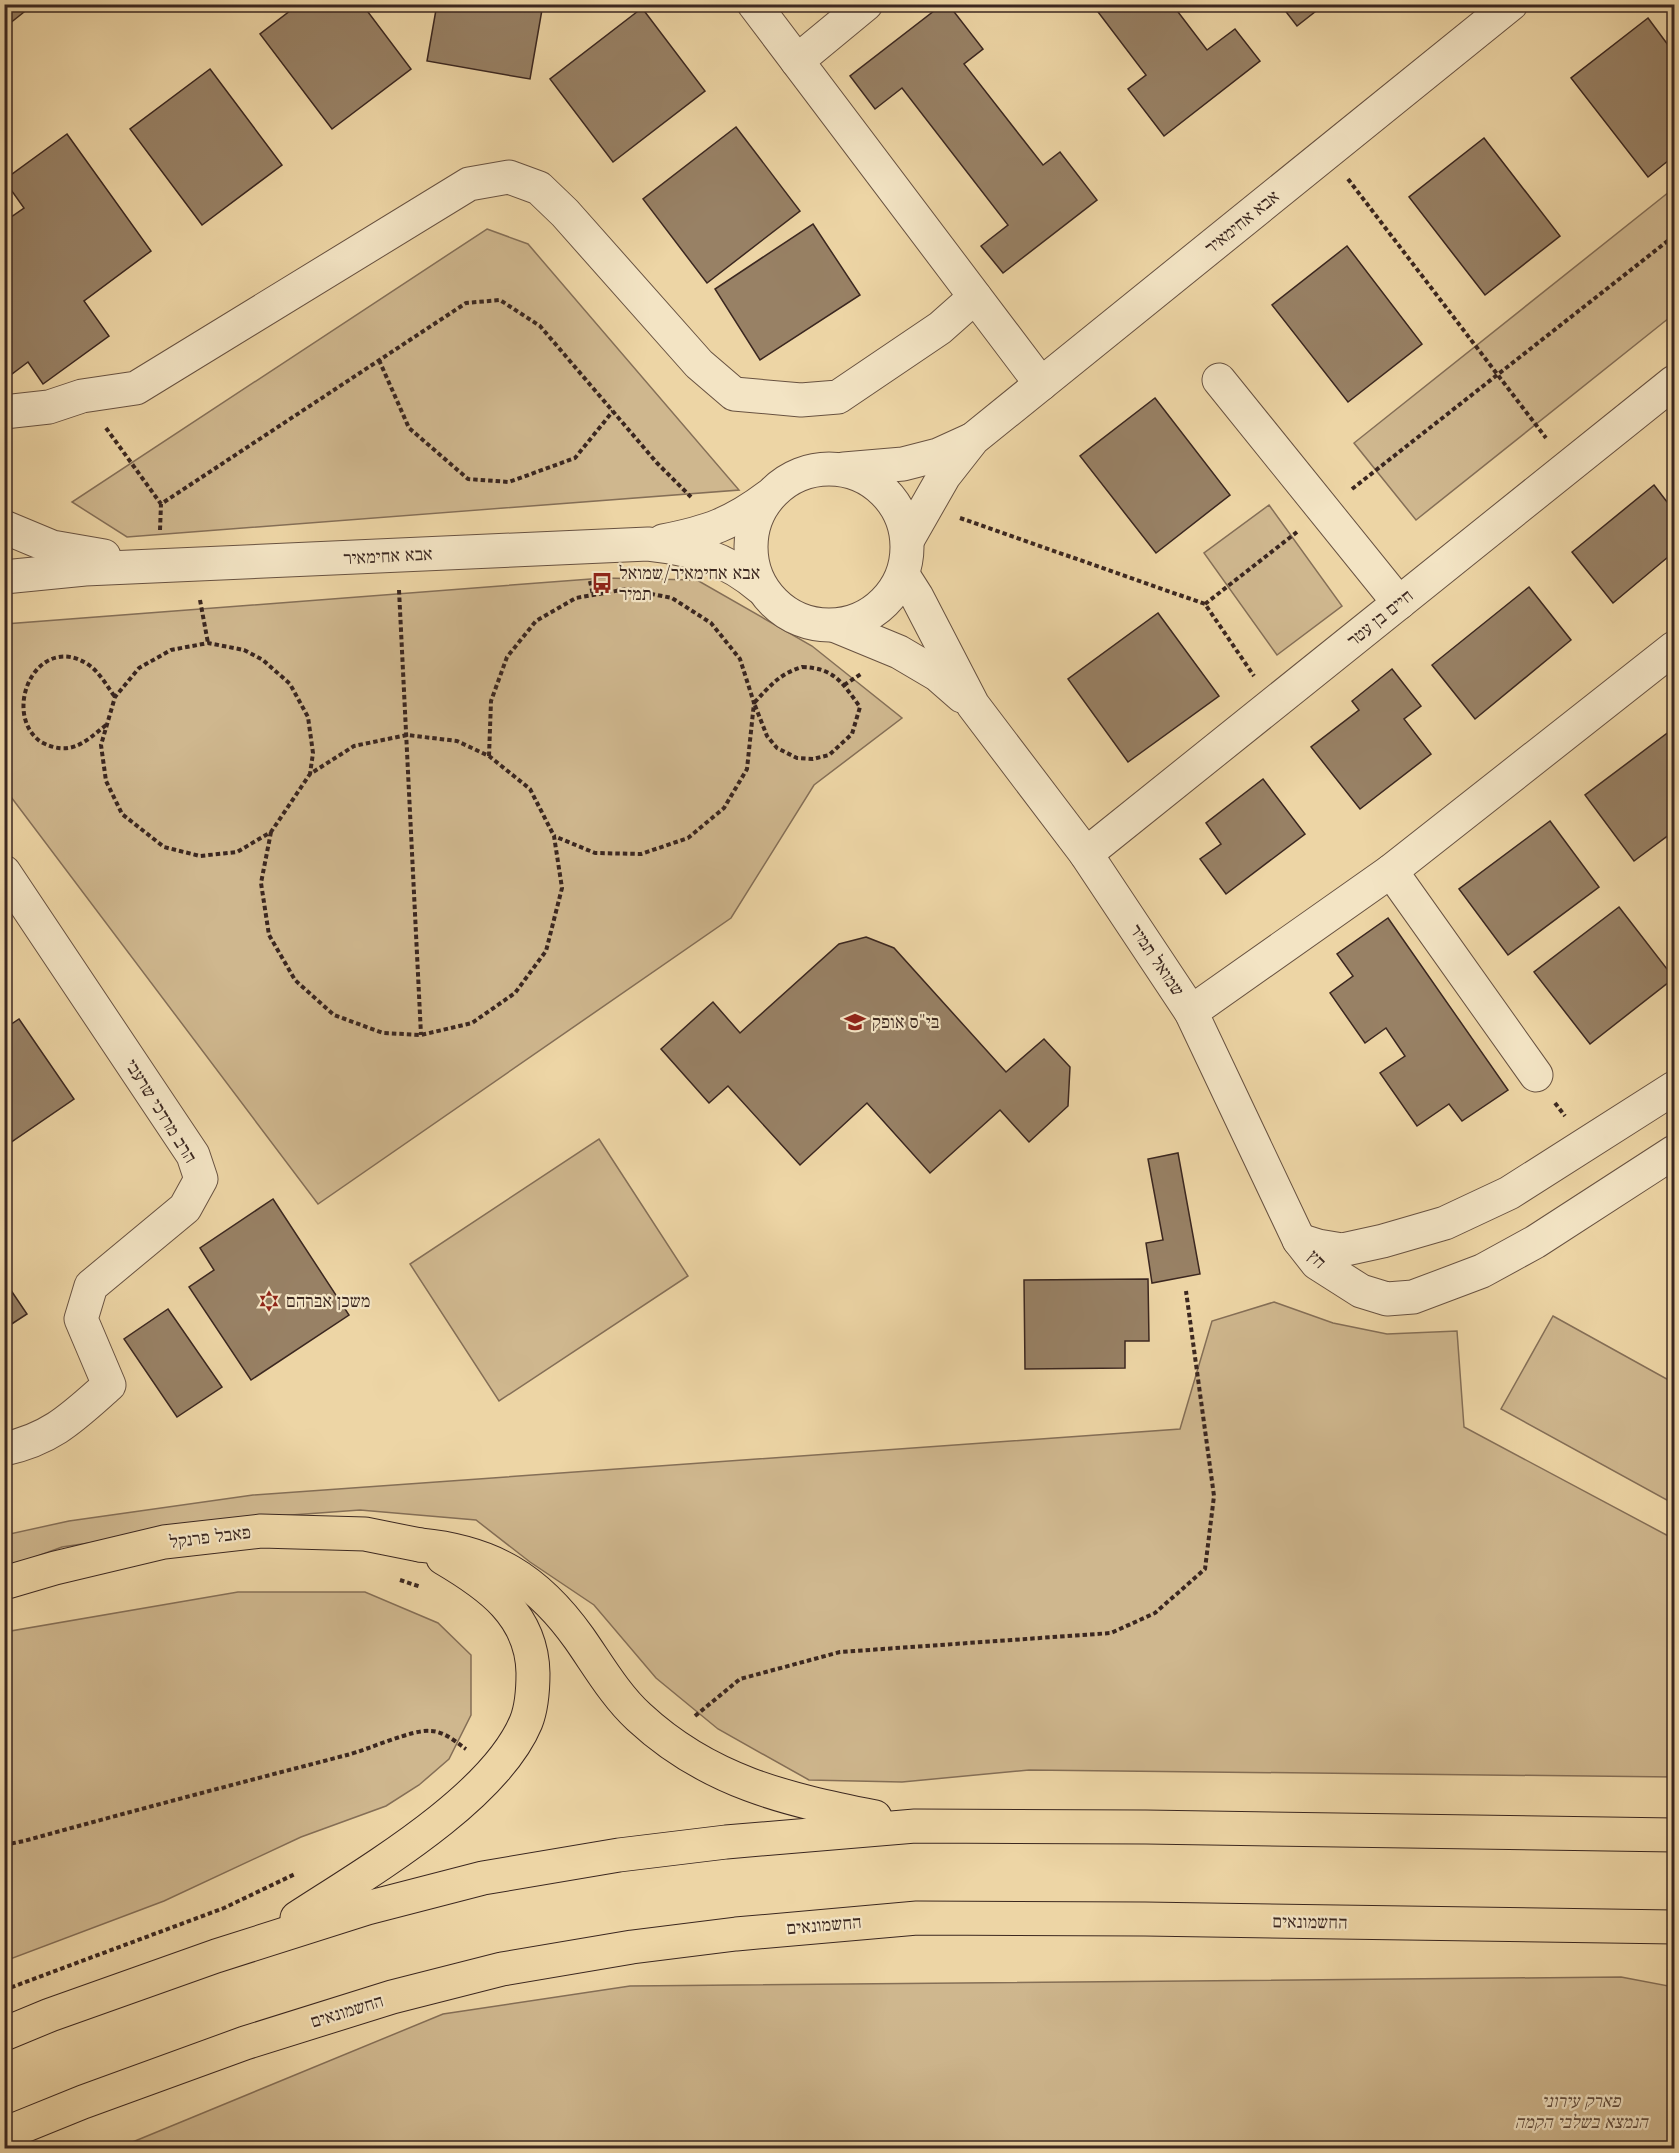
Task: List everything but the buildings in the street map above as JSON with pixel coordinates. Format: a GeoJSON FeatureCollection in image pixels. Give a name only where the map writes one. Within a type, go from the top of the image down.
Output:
{"type":"FeatureCollection","features":[{"type":"Feature","properties":{"kind":"main road","name":"פאבל פרנקל"},"geometry":{"type":"LineString","coordinates":[[4,1583],[55,1568],[164,1542],[261,1531],[364,1534],[447,1548],[494,1562],[520,1576],[541,1593],[559,1612],[618,1695],[640,1718],[697,1760],[734,1780],[798,1801],[915,1826]]}},
{"type":"Feature","properties":{"kind":"main road"},"geometry":{"type":"LineString","coordinates":[[265,1940],[442,1819],[494,1771],[511,1750],[526,1722],[533,1693],[533,1661],[524,1629],[497,1595],[470,1574],[420,1545]]}},
{"type":"Feature","properties":{"kind":"main road"},"geometry":{"type":"LineString","coordinates":[[4,2034],[50,2015],[216,1956],[367,1908],[483,1878],[619,1855],[726,1842],[915,1826],[1674,1835]]}},
{"type":"Feature","properties":{"kind":"main road","name":"החשמונאים"},"geometry":{"type":"LineString","coordinates":[[4,2134],[83,2102],[245,2043],[392,1997],[502,1969],[632,1947],[769,1930],[917,1918],[1674,1927]]}},
{"type":"Feature","properties":{"kind":"main road"},"geometry":{"type":"LineString","coordinates":[[1637,1927],[1674,1940]]}},
{"type":"Feature","properties":{"kind":"street"},"geometry":{"type":"LineString","coordinates":[[754,4],[1041,384]]}},
{"type":"Feature","properties":{"kind":"street"},"geometry":{"type":"LineString","coordinates":[[797,61],[866,4]]}},
{"type":"Feature","properties":{"kind":"street","name":"אבא אחימאיר"},"geometry":{"type":"LineString","coordinates":[[908,539],[944,476],[973,439],[1511,4]]}},
{"type":"Feature","properties":{"kind":"street"},"geometry":{"type":"LineString","coordinates":[[4,412],[49,407],[82,396],[136,388],[469,184],[509,177],[539,188],[565,213],[699,364],[734,394],[801,400],[837,397],[940,328],[975,297]]}},
{"type":"Feature","properties":{"kind":"street"},"geometry":{"type":"LineString","coordinates":[[1219,380],[1399,603]]}},
{"type":"Feature","properties":{"kind":"street","name":"חיים בן עטר"},"geometry":{"type":"LineString","coordinates":[[1086,854],[1674,382]]}},
{"type":"Feature","properties":{"kind":"street","name":"אבא אחימאיר"},"geometry":{"type":"LineString","coordinates":[[844,470],[903,464],[938,455],[973,439]]}},
{"type":"Feature","properties":{"kind":"street"},"geometry":{"type":"LineString","coordinates":[[648,544],[697,534],[720,526],[748,511],[793,477],[818,469],[844,470],[868,478],[887,494],[901,515],[908,539],[908,557],[903,575],[892,594],[877,610],[858,621],[836,626],[814,625],[794,618],[775,605],[761,588],[752,564],[751,539],[758,514],[772,493]]}},
{"type":"Feature","properties":{"kind":"street"},"geometry":{"type":"LineString","coordinates":[[4,527],[52,547],[159,566]]}},
{"type":"Feature","properties":{"kind":"street","name":"אבא אחימאיר"},"geometry":{"type":"LineString","coordinates":[[4,577],[86,569],[648,544],[690,550],[709,556],[745,573],[761,588]]}},
{"type":"Feature","properties":{"kind":"street","name":"שמואל תמיר"},"geometry":{"type":"LineString","coordinates":[[903,575],[917,597],[973,705],[1086,854],[1191,1012],[1299,1240]]}},
{"type":"Feature","properties":{"kind":"street","name":"שמואל תמיר"},"geometry":{"type":"LineString","coordinates":[[836,626],[899,652],[938,675],[973,705]]}},
{"type":"Feature","properties":{"kind":"street"},"geometry":{"type":"LineString","coordinates":[[1191,1012],[1391,871],[1674,648]]}},
{"type":"Feature","properties":{"kind":"street"},"geometry":{"type":"LineString","coordinates":[[1391,871],[1536,1075]]}},
{"type":"Feature","properties":{"kind":"street","name":"הרב מרדכי שרעבי"},"geometry":{"type":"LineString","coordinates":[[4,872],[193,1155],[201,1179],[184,1209],[90,1286],[81,1319],[109,1385],[62,1426],[25,1445],[4,1449]]}},
{"type":"Feature","properties":{"kind":"street","name":"חץ"},"geometry":{"type":"LineString","coordinates":[[1299,1240],[1342,1250],[1445,1223],[1509,1193],[1674,1088]]}},
{"type":"Feature","properties":{"kind":"street","name":"חץ"},"geometry":{"type":"LineString","coordinates":[[1299,1240],[1317,1263],[1361,1291],[1387,1299],[1413,1297],[1482,1271],[1535,1242],[1674,1152]]}},
{"type":"Feature","properties":{"kind":"path"},"geometry":{"type":"LineString","coordinates":[[1328,153],[1568,467]]}},
{"type":"Feature","properties":{"kind":"path"},"geometry":{"type":"LineString","coordinates":[[1205,604],[1674,236]]}},
{"type":"Feature","properties":{"kind":"path"},"geometry":{"type":"LineString","coordinates":[[82,396],[160,504],[466,303],[500,300],[540,327],[657,463],[720,526]]}},
{"type":"Feature","properties":{"kind":"path"},"geometry":{"type":"LineString","coordinates":[[379,360],[409,428],[468,479],[509,482],[575,458],[613,411]]}},
{"type":"Feature","properties":{"kind":"path"},"geometry":{"type":"LineString","coordinates":[[926,506],[1205,604],[1273,704]]}},
{"type":"Feature","properties":{"kind":"path"},"geometry":{"type":"LineString","coordinates":[[398,555],[421,1035]]}},
{"type":"Feature","properties":{"kind":"path"},"geometry":{"type":"LineString","coordinates":[[194,565],[207,644]]}},
{"type":"Feature","properties":{"kind":"path"},"geometry":{"type":"LineString","coordinates":[[489,756],[491,701],[507,657],[536,621],[576,598],[627,589],[672,598],[711,623],[740,659],[754,703],[767,736],[777,748],[797,758],[813,759],[829,754],[852,734],[860,707],[833,674],[818,668],[802,667],[787,672],[774,681],[754,703],[747,769],[724,808],[688,838],[641,854],[595,853],[554,836]]}},
{"type":"Feature","properties":{"kind":"path"},"geometry":{"type":"LineString","coordinates":[[271,832],[237,852],[200,856],[164,847],[122,814],[106,782],[101,745],[115,697],[139,668],[171,650],[207,644],[244,650],[263,660],[290,684],[308,717],[313,753],[310,774]]}},
{"type":"Feature","properties":{"kind":"path"},"geometry":{"type":"LineString","coordinates":[[23,680],[29,671],[42,662],[58,657],[74,658],[88,664],[115,697]]}},
{"type":"Feature","properties":{"kind":"path"},"geometry":{"type":"LineString","coordinates":[[18,711],[22,726],[33,738],[53,748],[69,748],[84,744],[108,723]]}},
{"type":"Feature","properties":{"kind":"path"},"geometry":{"type":"LineString","coordinates":[[406,735],[457,741],[489,756],[530,789],[554,836],[562,888],[546,951],[515,993],[472,1023],[421,1035],[383,1033],[334,1015],[295,981],[269,935],[261,884],[271,832],[310,774],[354,746],[406,735]]}},
{"type":"Feature","properties":{"kind":"path"},"geometry":{"type":"LineString","coordinates":[[1536,1075],[1586,1146]]}},
{"type":"Feature","properties":{"kind":"path"},"geometry":{"type":"LineString","coordinates":[[667,1740],[740,1679],[840,1652],[1111,1633],[1155,1614],[1205,1569],[1214,1496],[1186,1291]]}},
{"type":"Feature","properties":{"kind":"path"},"geometry":{"type":"LineString","coordinates":[[399,1580],[429,1590]]}},
{"type":"Feature","properties":{"kind":"path"},"geometry":{"type":"LineString","coordinates":[[4,1845],[361,1752],[430,1730],[447,1736],[494,1771]]}},
{"type":"Feature","properties":{"kind":"path"},"geometry":{"type":"LineString","coordinates":[[4,1990],[224,1908],[298,1872]]}},
{"type":"Feature","properties":{"kind":"green space"},"geometry":{"type":"Polygon","coordinates":[[[1674,188],[1674,314],[1416,520],[1354,443],[1674,188]]]}},
{"type":"Feature","properties":{"kind":"green space"},"geometry":{"type":"Polygon","coordinates":[[[487,229],[528,244],[739,490],[127,537],[72,502],[487,229]]]}},
{"type":"Feature","properties":{"kind":"green space"},"geometry":{"type":"Polygon","coordinates":[[[1269,505],[1342,606],[1277,655],[1204,553],[1269,505]]]}},
{"type":"Feature","properties":{"kind":"green space"},"geometry":{"type":"Polygon","coordinates":[[[604,578],[697,580],[812,646],[902,718],[814,785],[731,918],[318,1204],[5,789],[5,624],[604,578]]]}},
{"type":"Feature","properties":{"kind":"green space"},"geometry":{"type":"Polygon","coordinates":[[[599,1139],[688,1276],[499,1401],[410,1264],[599,1139]]]}},
{"type":"Feature","properties":{"kind":"green space"},"geometry":{"type":"Polygon","coordinates":[[[1274,1302],[1333,1323],[1387,1334],[1457,1331],[1464,1427],[1674,1539],[1674,1777],[1029,1770],[902,1782],[809,1780],[718,1729],[656,1678],[594,1605],[530,1562],[476,1520],[360,1510],[264,1517],[62,1547],[5,1568],[5,1535],[69,1521],[253,1495],[1180,1429],[1212,1321],[1274,1302]]]}},
{"type":"Feature","properties":{"kind":"green space"},"geometry":{"type":"Polygon","coordinates":[[[1553,1316],[1674,1383],[1674,1504],[1501,1409],[1553,1316]]]}},
{"type":"Feature","properties":{"kind":"green space"},"geometry":{"type":"Polygon","coordinates":[[[238,1592],[365,1592],[438,1623],[471,1655],[471,1715],[449,1759],[419,1785],[386,1806],[301,1837],[164,1901],[5,1961],[5,1632],[238,1592]]]}},
{"type":"Feature","properties":{"kind":"green space","name":"פארק עירוני הנמצא בשלבי הקמה"},"geometry":{"type":"Polygon","coordinates":[[[1621,1977],[1674,1987],[1674,2148],[118,2148],[443,2014],[630,1986],[1621,1977]]]}},
{"type":"Feature","properties":{"kind":"place","name":"אבא אחימאיר/שמואל תמיר"},"geometry":{"type":"Point","coordinates":[602,583]}},
{"type":"Feature","properties":{"kind":"place","name":"בי\"ס אופק"},"geometry":{"type":"Point","coordinates":[855,1022]}},
{"type":"Feature","properties":{"kind":"place","name":"משכן אברהם"},"geometry":{"type":"Point","coordinates":[269,1301]}}]}
